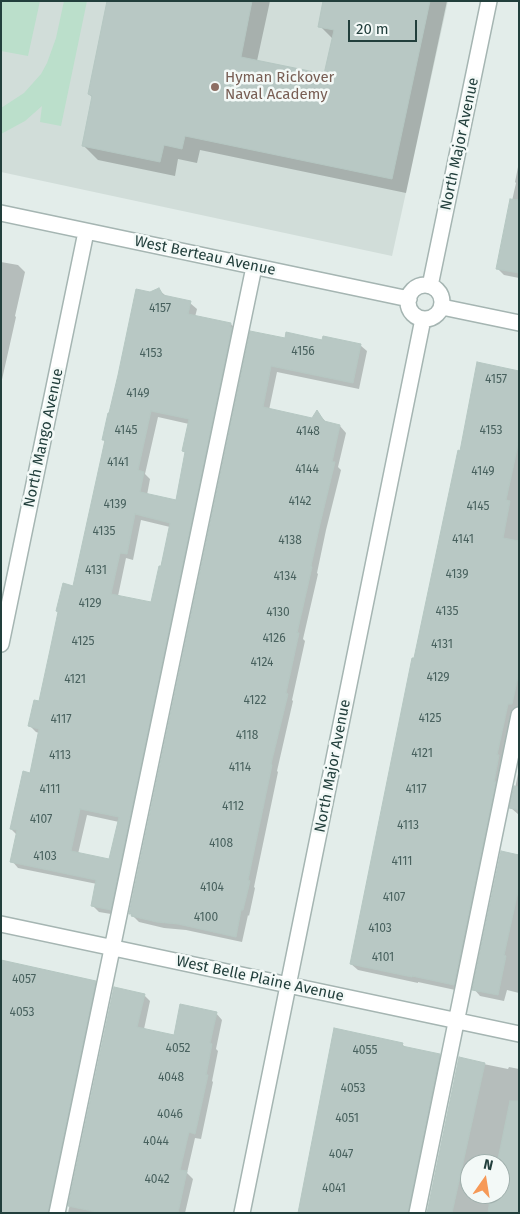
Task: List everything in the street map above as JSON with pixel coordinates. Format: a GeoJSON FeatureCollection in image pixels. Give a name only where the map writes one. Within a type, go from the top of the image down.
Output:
{"type":"FeatureCollection","features":[{"type":"Feature","properties":{"kind":"street","name":"North Major Avenue"},"geometry":{"type":"LineString","coordinates":[[430,286],[489,1]]}},
{"type":"Feature","properties":{"kind":"street","name":"West Berteau Avenue"},"geometry":{"type":"LineString","coordinates":[[1,213],[409,299]]}},
{"type":"Feature","properties":{"kind":"street","name":"North Mango Avenue"},"geometry":{"type":"LineString","coordinates":[[1,644],[86,232]]}},
{"type":"Feature","properties":{"kind":"street"},"geometry":{"type":"LineString","coordinates":[[57,1213],[254,267]]}},
{"type":"Feature","properties":{"kind":"street"},"geometry":{"type":"LineString","coordinates":[[430,286],[439,292],[442,298],[442,307],[434,317],[429,319],[418,318],[410,310],[409,299],[414,290],[430,286]]}},
{"type":"Feature","properties":{"kind":"street"},"geometry":{"type":"LineString","coordinates":[[442,307],[519,323]]}},
{"type":"Feature","properties":{"kind":"street","name":"North Major Avenue"},"geometry":{"type":"LineString","coordinates":[[242,1213],[423,319]]}},
{"type":"Feature","properties":{"kind":"street"},"geometry":{"type":"LineString","coordinates":[[417,1213],[519,715]]}},
{"type":"Feature","properties":{"kind":"street","name":"West Belle Plaine Avenue"},"geometry":{"type":"LineString","coordinates":[[1,924],[519,1034]]}},
{"type":"Feature","properties":{"kind":"shaded area","name":"Hyman Rickover Naval Academy"},"geometry":{"type":"Polygon","coordinates":[[[1,1],[448,1],[392,256],[1,172],[1,1]]]}},
{"type":"Feature","properties":{"kind":"green space"},"geometry":{"type":"Polygon","coordinates":[[[1,1],[40,1],[28,56],[1,51],[1,1]]]}},
{"type":"Feature","properties":{"kind":"green space"},"geometry":{"type":"Polygon","coordinates":[[[64,1],[87,1],[61,126],[40,122],[42,106],[25,121],[1,134],[1,108],[24,93],[41,74],[47,63],[56,38],[64,1]]]}},
{"type":"Feature","properties":{"kind":"building"},"geometry":{"type":"Polygon","coordinates":[[[107,1],[252,1],[241,57],[324,74],[334,30],[318,27],[323,1],[430,1],[392,179],[185,136],[182,149],[164,145],[160,162],[82,146],[92,96],[88,94],[107,1]]]}},
{"type":"Feature","properties":{"kind":"building"},"geometry":{"type":"Polygon","coordinates":[[[510,199],[519,200],[519,273],[496,269],[510,199]]]}},
{"type":"Feature","properties":{"kind":"building"},"geometry":{"type":"Polygon","coordinates":[[[159,288],[163,295],[191,301],[188,314],[231,323],[230,327],[232,328],[111,910],[91,906],[96,880],[10,862],[17,830],[10,829],[23,771],[30,773],[39,729],[28,726],[34,700],[39,701],[63,583],[73,586],[105,440],[102,440],[136,289],[150,292],[159,288]],[[151,411],[138,470],[144,472],[140,492],[176,500],[185,452],[182,451],[189,419],[151,411]],[[135,514],[127,554],[120,553],[111,594],[151,602],[170,523],[135,514]],[[80,809],[71,851],[109,859],[119,817],[80,809]]]}},
{"type":"Feature","properties":{"kind":"building"},"geometry":{"type":"Polygon","coordinates":[[[250,331],[285,338],[286,332],[322,340],[323,336],[361,344],[353,383],[271,366],[263,407],[312,418],[317,410],[324,421],[340,425],[332,462],[335,462],[297,633],[299,633],[286,693],[288,694],[271,764],[248,880],[250,881],[243,910],[241,910],[236,937],[178,924],[157,922],[129,914],[250,331]]]}},
{"type":"Feature","properties":{"kind":"building"},"geometry":{"type":"Polygon","coordinates":[[[477,362],[519,371],[519,440],[506,500],[510,501],[503,538],[519,541],[519,672],[512,704],[508,704],[497,755],[499,755],[494,782],[496,782],[454,985],[350,964],[412,658],[414,658],[458,450],[460,451],[477,362]]]}},
{"type":"Feature","properties":{"kind":"building"},"geometry":{"type":"Polygon","coordinates":[[[514,786],[519,787],[519,810],[509,808],[514,786]]]}},
{"type":"Feature","properties":{"kind":"building"},"geometry":{"type":"Polygon","coordinates":[[[501,851],[519,855],[519,887],[504,955],[506,956],[498,995],[472,990],[501,851]]]}},
{"type":"Feature","properties":{"kind":"building"},"geometry":{"type":"Polygon","coordinates":[[[1,960],[96,981],[48,1213],[1,1213],[1,960]]]}},
{"type":"Feature","properties":{"kind":"building"},"geometry":{"type":"Polygon","coordinates":[[[114,987],[145,994],[137,1027],[174,1035],[180,1004],[217,1012],[210,1043],[212,1044],[206,1075],[208,1075],[195,1134],[189,1132],[180,1170],[187,1171],[178,1213],[101,1213],[68,1206],[114,987]]]}},
{"type":"Feature","properties":{"kind":"building"},"geometry":{"type":"Polygon","coordinates":[[[334,1028],[403,1043],[402,1046],[440,1054],[408,1213],[298,1213],[334,1028]]]}},
{"type":"Feature","properties":{"kind":"building"},"geometry":{"type":"Polygon","coordinates":[[[459,1057],[485,1063],[465,1154],[460,1154],[460,1177],[452,1213],[427,1213],[459,1057]]]}},
{"type":"Feature","properties":{"kind":"building"},"geometry":{"type":"Polygon","coordinates":[[[510,1101],[519,1101],[519,1213],[488,1213],[489,1204],[510,1204],[510,1154],[499,1154],[510,1101]]]}},
{"type":"Feature","properties":{"kind":"place","name":"Hyman Rickover Naval Academy"},"geometry":{"type":"Point","coordinates":[215,87]}}]}
